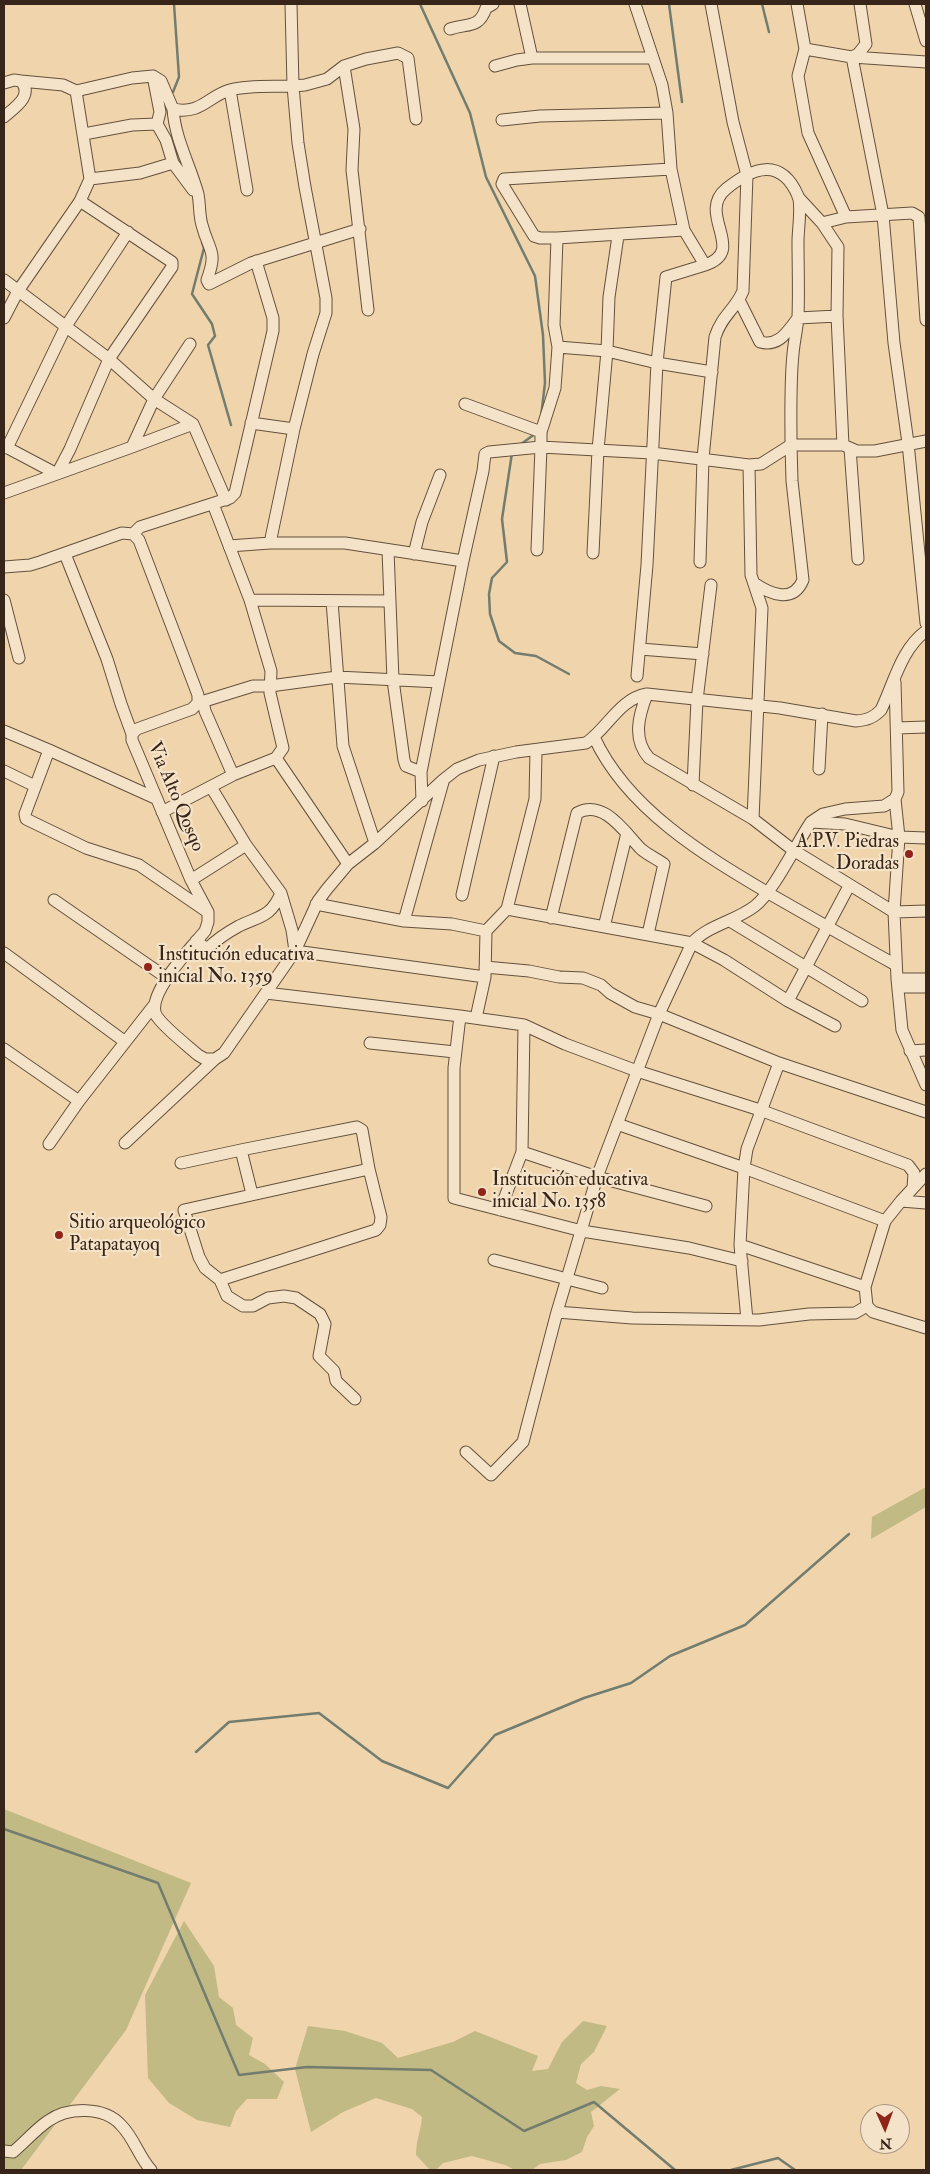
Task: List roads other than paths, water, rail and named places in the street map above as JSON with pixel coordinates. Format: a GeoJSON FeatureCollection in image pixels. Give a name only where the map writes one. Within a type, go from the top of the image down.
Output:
{"type":"FeatureCollection","features":[{"type":"Feature","properties":{"kind":"street"},"geometry":{"type":"LineString","coordinates":[[270,543],[294,429],[313,354],[326,313],[326,298],[299,152],[293,86],[291,4]]}},
{"type":"Feature","properties":{"kind":"street"},"geometry":{"type":"LineString","coordinates":[[450,29],[477,23],[483,18],[486,8],[493,4]]}},
{"type":"Feature","properties":{"kind":"street"},"geometry":{"type":"LineString","coordinates":[[520,4],[532,58]]}},
{"type":"Feature","properties":{"kind":"street"},"geometry":{"type":"LineString","coordinates":[[635,4],[662,85],[667,113],[671,169],[684,230],[705,265]]}},
{"type":"Feature","properties":{"kind":"street"},"geometry":{"type":"LineString","coordinates":[[700,562],[703,458],[715,336],[720,322],[739,300],[743,291],[747,175],[732,122],[711,4]]}},
{"type":"Feature","properties":{"kind":"street"},"geometry":{"type":"LineString","coordinates":[[797,4],[805,49],[798,76],[808,133],[846,217]]}},
{"type":"Feature","properties":{"kind":"street"},"geometry":{"type":"LineString","coordinates":[[852,57],[858,54],[866,44],[860,4]]}},
{"type":"Feature","properties":{"kind":"street"},"geometry":{"type":"LineString","coordinates":[[915,4],[926,41]]}},
{"type":"Feature","properties":{"kind":"street"},"geometry":{"type":"LineString","coordinates":[[805,49],[852,57],[926,62]]}},
{"type":"Feature","properties":{"kind":"street"},"geometry":{"type":"LineString","coordinates":[[173,109],[190,111],[230,90],[305,85],[327,78],[344,66],[398,52],[406,55],[408,58],[416,119]]}},
{"type":"Feature","properties":{"kind":"street"},"geometry":{"type":"LineString","coordinates":[[852,57],[883,215],[893,334],[908,443],[926,623]]}},
{"type":"Feature","properties":{"kind":"street"},"geometry":{"type":"LineString","coordinates":[[495,66],[532,58],[652,58]]}},
{"type":"Feature","properties":{"kind":"street"},"geometry":{"type":"LineString","coordinates":[[344,66],[354,129],[352,170],[368,310]]}},
{"type":"Feature","properties":{"kind":"street"},"geometry":{"type":"LineString","coordinates":[[4,83],[14,80],[63,85],[76,91],[132,78],[153,76],[161,81],[173,109],[174,123],[198,195],[202,226],[213,254],[213,263],[208,282],[211,284],[256,261],[360,229]]}},
{"type":"Feature","properties":{"kind":"street"},"geometry":{"type":"LineString","coordinates":[[153,76],[160,112],[157,124],[166,140],[172,163],[198,195]]}},
{"type":"Feature","properties":{"kind":"street"},"geometry":{"type":"LineString","coordinates":[[4,117],[23,100],[25,88],[21,81]]}},
{"type":"Feature","properties":{"kind":"street"},"geometry":{"type":"LineString","coordinates":[[230,90],[247,190]]}},
{"type":"Feature","properties":{"kind":"street"},"geometry":{"type":"LineString","coordinates":[[4,318],[18,291],[80,201],[90,178],[76,91]]}},
{"type":"Feature","properties":{"kind":"street"},"geometry":{"type":"LineString","coordinates":[[502,120],[540,116],[667,113]]}},
{"type":"Feature","properties":{"kind":"street"},"geometry":{"type":"LineString","coordinates":[[84,134],[132,125],[157,124]]}},
{"type":"Feature","properties":{"kind":"street"},"geometry":{"type":"LineString","coordinates":[[90,178],[140,173],[172,163]]}},
{"type":"Feature","properties":{"kind":"street"},"geometry":{"type":"LineString","coordinates":[[637,676],[647,565],[657,364],[666,277],[714,262],[721,255],[724,247],[714,210],[716,200],[725,190],[759,169],[771,168],[780,171],[798,197],[822,223],[838,247],[837,316],[846,447],[858,559]]}},
{"type":"Feature","properties":{"kind":"street"},"geometry":{"type":"LineString","coordinates":[[671,169],[504,179],[502,184],[534,236],[540,238],[618,236],[684,230]]}},
{"type":"Feature","properties":{"kind":"street"},"geometry":{"type":"LineString","coordinates":[[754,583],[775,595],[784,596],[800,587],[803,580],[792,481],[791,445],[793,355],[798,318],[798,197]]}},
{"type":"Feature","properties":{"kind":"street"},"geometry":{"type":"LineString","coordinates":[[56,474],[70,449],[109,359],[172,267],[172,262],[80,201]]}},
{"type":"Feature","properties":{"kind":"street"},"geometry":{"type":"LineString","coordinates":[[822,223],[846,217],[912,213],[919,217],[926,320]]}},
{"type":"Feature","properties":{"kind":"street"},"geometry":{"type":"LineString","coordinates":[[56,474],[6,447],[66,326],[128,232]]}},
{"type":"Feature","properties":{"kind":"street"},"geometry":{"type":"LineString","coordinates":[[593,553],[609,296],[618,236]]}},
{"type":"Feature","properties":{"kind":"street"},"geometry":{"type":"LineString","coordinates":[[537,550],[541,432],[555,388],[558,348],[554,325],[557,238]]}},
{"type":"Feature","properties":{"kind":"street"},"geometry":{"type":"LineString","coordinates":[[4,567],[30,565],[122,534],[133,534],[140,527],[226,500],[236,493],[273,331],[272,318],[256,261]]}},
{"type":"Feature","properties":{"kind":"street"},"geometry":{"type":"LineString","coordinates":[[4,280],[109,359],[154,399],[193,424],[226,500]]}},
{"type":"Feature","properties":{"kind":"street"},"geometry":{"type":"LineString","coordinates":[[739,300],[760,342],[768,344],[779,341],[798,318],[837,316]]}},
{"type":"Feature","properties":{"kind":"street"},"geometry":{"type":"LineString","coordinates":[[132,448],[154,399],[190,344]]}},
{"type":"Feature","properties":{"kind":"street"},"geometry":{"type":"LineString","coordinates":[[558,348],[607,351],[657,364],[712,372]]}},
{"type":"Feature","properties":{"kind":"street"},"geometry":{"type":"LineString","coordinates":[[466,404],[541,432]]}},
{"type":"Feature","properties":{"kind":"street"},"geometry":{"type":"LineString","coordinates":[[252,423],[294,429]]}},
{"type":"Feature","properties":{"kind":"street"},"geometry":{"type":"LineString","coordinates":[[4,493],[132,448],[193,424]]}},
{"type":"Feature","properties":{"kind":"street"},"geometry":{"type":"LineString","coordinates":[[422,800],[421,772],[485,454],[541,447],[652,453],[749,465],[761,464],[791,445],[846,447],[857,451],[875,451],[908,443],[926,441]]}},
{"type":"Feature","properties":{"kind":"street"},"geometry":{"type":"LineString","coordinates":[[749,465],[751,575],[762,608],[753,819]]}},
{"type":"Feature","properties":{"kind":"street"},"geometry":{"type":"LineString","coordinates":[[414,554],[422,522],[440,475]]}},
{"type":"Feature","properties":{"kind":"street"},"geometry":{"type":"LineString","coordinates":[[162,812],[233,775],[276,758],[281,754],[283,748],[270,686],[271,671],[250,600],[213,504]]}},
{"type":"Feature","properties":{"kind":"street"},"geometry":{"type":"LineString","coordinates":[[133,534],[139,540],[174,628],[200,702],[233,775]]}},
{"type":"Feature","properties":{"kind":"street"},"geometry":{"type":"LineString","coordinates":[[229,546],[270,543],[345,544],[463,561]]}},
{"type":"Feature","properties":{"kind":"street"},"geometry":{"type":"LineString","coordinates":[[388,550],[393,680],[404,760],[406,766],[421,772]]}},
{"type":"Feature","properties":{"kind":"street"},"geometry":{"type":"LineString","coordinates":[[65,554],[107,658],[132,734]]}},
{"type":"Feature","properties":{"kind":"street"},"geometry":{"type":"LineString","coordinates":[[693,785],[697,700],[712,585]]}},
{"type":"Feature","properties":{"kind":"street"},"geometry":{"type":"LineString","coordinates":[[4,600],[19,658]]}},
{"type":"Feature","properties":{"kind":"street"},"geometry":{"type":"LineString","coordinates":[[250,600],[390,601]]}},
{"type":"Feature","properties":{"kind":"street"},"geometry":{"type":"LineString","coordinates":[[332,601],[343,746],[375,843]]}},
{"type":"Feature","properties":{"kind":"street"},"geometry":{"type":"LineString","coordinates":[[125,1143],[215,1059],[224,1053],[295,951],[316,904],[348,864],[375,843],[457,769],[494,756],[586,742],[594,737],[631,699],[648,694],[822,714],[856,721],[866,720],[875,717],[881,710],[905,656],[918,638],[926,631]]}},
{"type":"Feature","properties":{"kind":"street"},"geometry":{"type":"LineString","coordinates":[[640,649],[703,654]]}},
{"type":"Feature","properties":{"kind":"street","name":"Via Alto Qosqo"},"geometry":{"type":"LineString","coordinates":[[208,912],[191,880],[132,740],[132,734],[137,729],[192,709],[200,702],[247,688],[337,677],[439,682]]}},
{"type":"Feature","properties":{"kind":"street"},"geometry":{"type":"LineString","coordinates":[[895,681],[898,792],[895,799],[898,837],[894,912],[897,983],[902,1030],[926,1085]]}},
{"type":"Feature","properties":{"kind":"street"},"geometry":{"type":"LineString","coordinates":[[648,694],[639,725],[639,743],[648,758],[753,819],[793,850],[894,912],[926,912]]}},
{"type":"Feature","properties":{"kind":"street"},"geometry":{"type":"LineString","coordinates":[[819,769],[822,714]]}},
{"type":"Feature","properties":{"kind":"street"},"geometry":{"type":"LineString","coordinates":[[897,728],[926,727]]}},
{"type":"Feature","properties":{"kind":"street"},"geometry":{"type":"LineString","coordinates":[[4,731],[156,798]]}},
{"type":"Feature","properties":{"kind":"street"},"geometry":{"type":"LineString","coordinates":[[594,737],[608,765],[658,819],[718,862],[828,928],[896,964]]}},
{"type":"Feature","properties":{"kind":"street"},"geometry":{"type":"LineString","coordinates":[[49,750],[25,814],[26,819],[86,848],[140,865],[208,912],[208,922],[205,931],[167,978],[159,990],[154,1004],[79,1101],[50,1144]]}},
{"type":"Feature","properties":{"kind":"street"},"geometry":{"type":"LineString","coordinates":[[476,1018],[485,972],[486,931],[507,908],[535,799],[536,750]]}},
{"type":"Feature","properties":{"kind":"street"},"geometry":{"type":"LineString","coordinates":[[462,895],[494,756]]}},
{"type":"Feature","properties":{"kind":"street"},"geometry":{"type":"LineString","coordinates":[[276,758],[348,864]]}},
{"type":"Feature","properties":{"kind":"street"},"geometry":{"type":"LineString","coordinates":[[4,771],[36,786]]}},
{"type":"Feature","properties":{"kind":"street"},"geometry":{"type":"LineString","coordinates":[[404,921],[443,780]]}},
{"type":"Feature","properties":{"kind":"street"},"geometry":{"type":"LineString","coordinates":[[211,787],[246,845],[281,893],[292,930],[295,951]]}},
{"type":"Feature","properties":{"kind":"street"},"geometry":{"type":"LineString","coordinates":[[466,1452],[488,1474],[491,1474],[524,1442],[557,1312],[597,1177],[658,1014],[692,943],[699,935],[730,921],[756,906],[768,892],[810,822],[823,814],[845,809],[884,806],[895,799]]}},
{"type":"Feature","properties":{"kind":"street"},"geometry":{"type":"LineString","coordinates":[[551,918],[577,813],[583,811],[606,814],[616,821],[642,850],[664,864],[648,934]]}},
{"type":"Feature","properties":{"kind":"street"},"geometry":{"type":"LineString","coordinates":[[810,822],[845,824],[898,837],[926,838]]}},
{"type":"Feature","properties":{"kind":"street"},"geometry":{"type":"LineString","coordinates":[[604,927],[627,833]]}},
{"type":"Feature","properties":{"kind":"street"},"geometry":{"type":"LineString","coordinates":[[191,880],[246,845]]}},
{"type":"Feature","properties":{"kind":"street"},"geometry":{"type":"LineString","coordinates":[[788,1001],[849,886]]}},
{"type":"Feature","properties":{"kind":"street"},"geometry":{"type":"LineString","coordinates":[[196,942],[206,949],[240,926],[260,918],[275,906],[281,893]]}},
{"type":"Feature","properties":{"kind":"street"},"geometry":{"type":"LineString","coordinates":[[54,900],[167,978]]}},
{"type":"Feature","properties":{"kind":"street"},"geometry":{"type":"LineString","coordinates":[[316,904],[404,921],[452,924],[486,931]]}},
{"type":"Feature","properties":{"kind":"street"},"geometry":{"type":"LineString","coordinates":[[507,908],[551,918],[692,943],[724,960],[788,1001],[835,1026]]}},
{"type":"Feature","properties":{"kind":"street"},"geometry":{"type":"LineString","coordinates":[[730,921],[862,1001]]}},
{"type":"Feature","properties":{"kind":"street"},"geometry":{"type":"LineString","coordinates":[[295,951],[485,972],[529,971],[559,977],[583,978],[601,985],[610,993],[635,1007],[658,1014],[779,1063],[926,1112]]}},
{"type":"Feature","properties":{"kind":"street"},"geometry":{"type":"LineString","coordinates":[[4,953],[124,1041]]}},
{"type":"Feature","properties":{"kind":"street"},"geometry":{"type":"LineString","coordinates":[[897,983],[926,979]]}},
{"type":"Feature","properties":{"kind":"street"},"geometry":{"type":"LineString","coordinates":[[897,983],[926,987]]}},
{"type":"Feature","properties":{"kind":"street"},"geometry":{"type":"LineString","coordinates":[[266,994],[524,1025],[565,1044],[637,1072],[760,1110],[908,1165],[914,1173],[913,1188]]}},
{"type":"Feature","properties":{"kind":"street"},"geometry":{"type":"LineString","coordinates":[[154,1004],[156,1015],[172,1032],[198,1055],[205,1059],[215,1059]]}},
{"type":"Feature","properties":{"kind":"street"},"geometry":{"type":"LineString","coordinates":[[460,1016],[455,1052],[454,1198],[582,1231],[689,1248],[742,1261]]}},
{"type":"Feature","properties":{"kind":"street"},"geometry":{"type":"LineString","coordinates":[[500,1210],[522,1152],[524,1025]]}},
{"type":"Feature","properties":{"kind":"street"},"geometry":{"type":"LineString","coordinates":[[370,1044],[455,1052]]}},
{"type":"Feature","properties":{"kind":"street"},"geometry":{"type":"LineString","coordinates":[[4,1049],[79,1101]]}},
{"type":"Feature","properties":{"kind":"street"},"geometry":{"type":"LineString","coordinates":[[910,1050],[926,1050]]}},
{"type":"Feature","properties":{"kind":"street"},"geometry":{"type":"LineString","coordinates":[[747,1320],[740,1245],[744,1168],[747,1149],[760,1110],[779,1063]]}},
{"type":"Feature","properties":{"kind":"street"},"geometry":{"type":"LineString","coordinates":[[617,1124],[744,1168],[885,1221]]}},
{"type":"Feature","properties":{"kind":"street"},"geometry":{"type":"LineString","coordinates":[[181,1164],[241,1150],[360,1128],[362,1130],[381,1217],[380,1225],[376,1230],[220,1280]]}},
{"type":"Feature","properties":{"kind":"street"},"geometry":{"type":"LineString","coordinates":[[241,1150],[252,1194]]}},
{"type":"Feature","properties":{"kind":"street"},"geometry":{"type":"LineString","coordinates":[[522,1152],[597,1177],[706,1206]]}},
{"type":"Feature","properties":{"kind":"street"},"geometry":{"type":"LineString","coordinates":[[355,1399],[336,1382],[334,1371],[322,1362],[319,1356],[324,1324],[320,1314],[296,1298],[284,1296],[268,1298],[253,1306],[242,1306],[228,1296],[220,1280],[205,1268],[198,1257],[184,1210],[369,1169]]}},
{"type":"Feature","properties":{"kind":"street"},"geometry":{"type":"LineString","coordinates":[[926,1174],[885,1221],[864,1287],[866,1306],[873,1312],[926,1328]]}},
{"type":"Feature","properties":{"kind":"street"},"geometry":{"type":"LineString","coordinates":[[901,1201],[926,1203]]}},
{"type":"Feature","properties":{"kind":"street"},"geometry":{"type":"LineString","coordinates":[[740,1245],[864,1287]]}},
{"type":"Feature","properties":{"kind":"street"},"geometry":{"type":"LineString","coordinates":[[494,1260],[602,1288]]}},
{"type":"Feature","properties":{"kind":"street"},"geometry":{"type":"LineString","coordinates":[[557,1312],[632,1318],[747,1320],[855,1312],[866,1306]]}},
{"type":"Feature","properties":{"kind":"street"},"geometry":{"type":"LineString","coordinates":[[4,2151],[13,2152],[49,2120],[73,2110],[102,2113],[120,2124],[143,2162],[151,2170]]}},
{"type":"Feature","properties":{"kind":"waterway"},"geometry":{"type":"LineString","coordinates":[[173,92],[179,77],[174,4]]}},
{"type":"Feature","properties":{"kind":"waterway"},"geometry":{"type":"LineString","coordinates":[[420,4],[470,113],[486,177],[535,276],[543,335],[545,383],[541,417]]}},
{"type":"Feature","properties":{"kind":"waterway"},"geometry":{"type":"LineString","coordinates":[[669,4],[682,102]]}},
{"type":"Feature","properties":{"kind":"waterway"},"geometry":{"type":"LineString","coordinates":[[762,4],[769,32]]}},
{"type":"Feature","properties":{"kind":"waterway"},"geometry":{"type":"LineString","coordinates":[[202,242],[204,248],[192,294],[212,324],[215,336],[208,345],[231,425]]}},
{"type":"Feature","properties":{"kind":"waterway"},"geometry":{"type":"LineString","coordinates":[[520,445],[536,433]]}},
{"type":"Feature","properties":{"kind":"waterway"},"geometry":{"type":"LineString","coordinates":[[512,453],[502,519],[507,562],[492,578],[489,594],[490,614],[499,641],[515,653],[536,656],[569,674]]}},
{"type":"Feature","properties":{"kind":"waterway"},"geometry":{"type":"LineString","coordinates":[[196,1752],[229,1722],[319,1713],[382,1761],[448,1788],[495,1735],[584,1698],[631,1683],[670,1656],[745,1625],[849,1534]]}},
{"type":"Feature","properties":{"kind":"waterway"},"geometry":{"type":"LineString","coordinates":[[4,1829],[158,1883],[239,2075],[307,2067],[431,2070],[524,2131],[594,2102],[675,2170]]}},
{"type":"Feature","properties":{"kind":"waterway"},"geometry":{"type":"LineString","coordinates":[[731,2170],[778,2158],[795,2170]]}},
{"type":"Feature","properties":{"kind":"place","name":"A.P.V. Piedras Doradas"},"geometry":{"type":"Point","coordinates":[909,854]}},
{"type":"Feature","properties":{"kind":"place","name":"Institución educativa inicial No. 1359"},"geometry":{"type":"Point","coordinates":[148,967]}},
{"type":"Feature","properties":{"kind":"place","name":"Institución educativa inicial No. 1358"},"geometry":{"type":"Point","coordinates":[482,1192]}},
{"type":"Feature","properties":{"kind":"place","name":"Sitio arqueológico Patapatayoq"},"geometry":{"type":"Point","coordinates":[59,1235]}}]}
